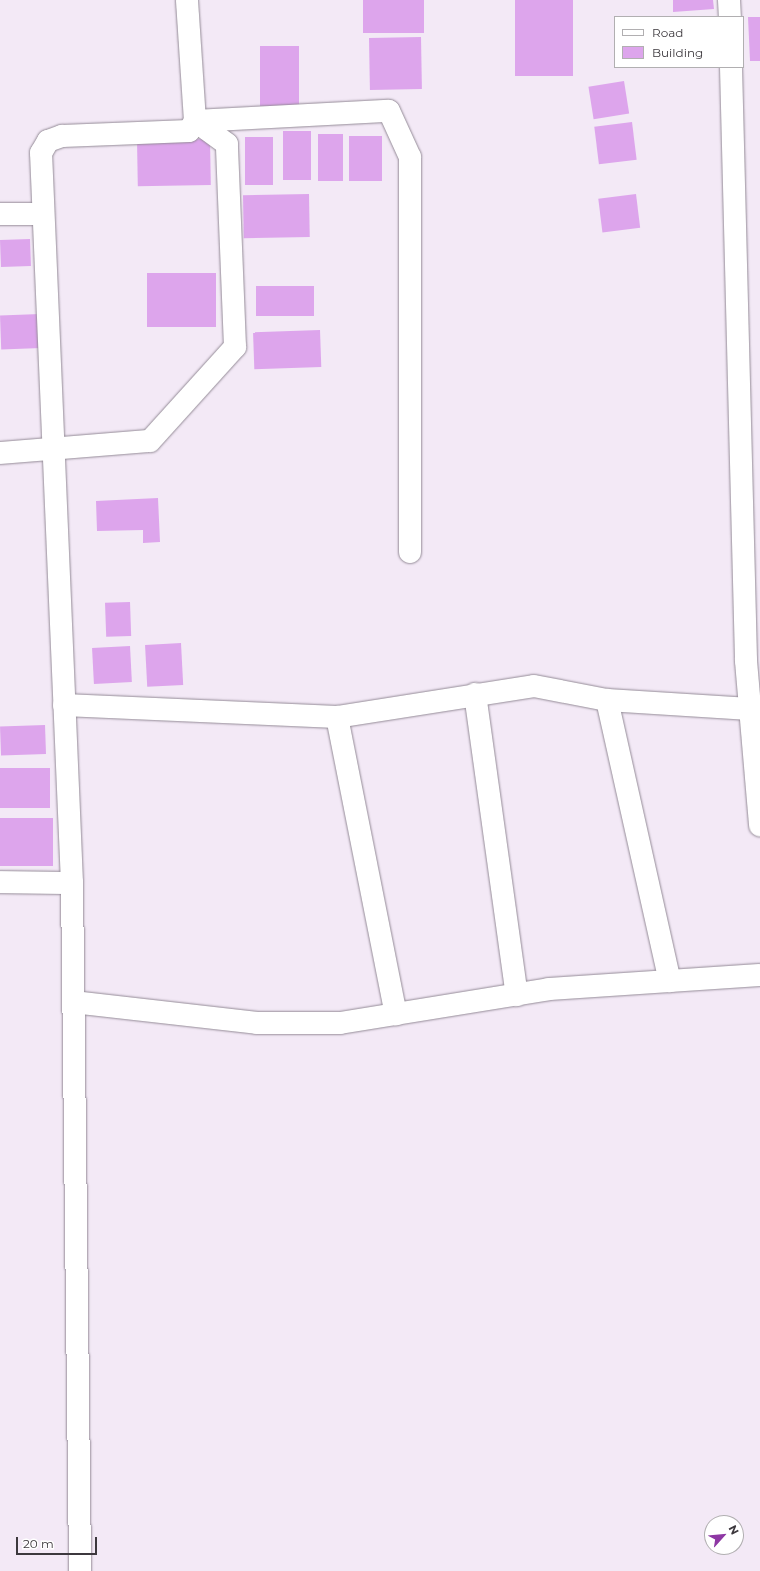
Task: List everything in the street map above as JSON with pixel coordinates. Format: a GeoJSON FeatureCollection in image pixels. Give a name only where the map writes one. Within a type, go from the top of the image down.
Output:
{"type":"FeatureCollection","features":[{"type":"Feature","properties":{"kind":"street"},"geometry":{"type":"LineString","coordinates":[[80,1571],[72,883],[41,153],[48,140],[62,136],[175,133],[188,131],[195,120],[187,0]]}},
{"type":"Feature","properties":{"kind":"street"},"geometry":{"type":"LineString","coordinates":[[729,0],[730,16]]}},
{"type":"Feature","properties":{"kind":"street"},"geometry":{"type":"LineString","coordinates":[[731,68],[746,661],[760,825]]}},
{"type":"Feature","properties":{"kind":"street"},"geometry":{"type":"LineString","coordinates":[[195,120],[389,112],[410,157],[410,552]]}},
{"type":"Feature","properties":{"kind":"street"},"geometry":{"type":"LineString","coordinates":[[0,452],[53,450],[150,441],[235,348],[226,144],[195,120]]}},
{"type":"Feature","properties":{"kind":"street"},"geometry":{"type":"LineString","coordinates":[[0,214],[43,214]]}},
{"type":"Feature","properties":{"kind":"street"},"geometry":{"type":"LineString","coordinates":[[64,706],[337,717],[475,694],[534,686],[607,700],[750,709]]}},
{"type":"Feature","properties":{"kind":"street"},"geometry":{"type":"LineString","coordinates":[[475,694],[517,995]]}},
{"type":"Feature","properties":{"kind":"street"},"geometry":{"type":"LineString","coordinates":[[607,700],[670,981]]}},
{"type":"Feature","properties":{"kind":"street"},"geometry":{"type":"LineString","coordinates":[[337,717],[396,1014]]}},
{"type":"Feature","properties":{"kind":"street"},"geometry":{"type":"LineString","coordinates":[[0,882],[72,883]]}},
{"type":"Feature","properties":{"kind":"street"},"geometry":{"type":"LineString","coordinates":[[73,1002],[257,1023],[340,1023],[517,995],[670,981],[760,975]]}},
{"type":"Feature","properties":{"kind":"building"},"geometry":{"type":"Polygon","coordinates":[[[363,0],[424,0],[424,33],[363,33],[363,0]]]}},
{"type":"Feature","properties":{"kind":"building"},"geometry":{"type":"Polygon","coordinates":[[[515,0],[573,0],[573,76],[515,76],[515,0]]]}},
{"type":"Feature","properties":{"kind":"building"},"geometry":{"type":"Polygon","coordinates":[[[673,0],[713,0],[714,9],[673,12],[673,0]]]}},
{"type":"Feature","properties":{"kind":"building"},"geometry":{"type":"Polygon","coordinates":[[[748,17],[760,17],[760,61],[750,61],[748,17]]]}},
{"type":"Feature","properties":{"kind":"building"},"geometry":{"type":"Polygon","coordinates":[[[421,37],[422,89],[370,90],[369,38],[421,37]]]}},
{"type":"Feature","properties":{"kind":"building"},"geometry":{"type":"Polygon","coordinates":[[[260,46],[299,46],[299,106],[260,106],[260,46]]]}},
{"type":"Feature","properties":{"kind":"building"},"geometry":{"type":"Polygon","coordinates":[[[624,81],[629,114],[594,119],[588,87],[624,81]]]}},
{"type":"Feature","properties":{"kind":"building"},"geometry":{"type":"Polygon","coordinates":[[[632,122],[637,160],[599,164],[594,127],[632,122]]]}},
{"type":"Feature","properties":{"kind":"building"},"geometry":{"type":"Polygon","coordinates":[[[283,131],[311,131],[311,180],[283,180],[283,131]]]}},
{"type":"Feature","properties":{"kind":"building"},"geometry":{"type":"Polygon","coordinates":[[[318,134],[343,134],[343,181],[318,181],[318,134]]]}},
{"type":"Feature","properties":{"kind":"building"},"geometry":{"type":"Polygon","coordinates":[[[349,136],[382,136],[382,181],[349,181],[349,136]]]}},
{"type":"Feature","properties":{"kind":"building"},"geometry":{"type":"Polygon","coordinates":[[[245,137],[273,137],[273,185],[245,185],[245,137]]]}},
{"type":"Feature","properties":{"kind":"building"},"geometry":{"type":"Polygon","coordinates":[[[210,139],[211,185],[138,186],[137,140],[210,139]]]}},
{"type":"Feature","properties":{"kind":"building"},"geometry":{"type":"Polygon","coordinates":[[[309,194],[310,237],[244,238],[243,195],[309,194]]]}},
{"type":"Feature","properties":{"kind":"building"},"geometry":{"type":"Polygon","coordinates":[[[636,194],[640,228],[602,232],[598,199],[636,194]]]}},
{"type":"Feature","properties":{"kind":"building"},"geometry":{"type":"Polygon","coordinates":[[[30,239],[31,266],[1,267],[0,240],[30,239]]]}},
{"type":"Feature","properties":{"kind":"building"},"geometry":{"type":"Polygon","coordinates":[[[147,273],[216,273],[216,327],[147,327],[147,273]]]}},
{"type":"Feature","properties":{"kind":"building"},"geometry":{"type":"Polygon","coordinates":[[[256,286],[314,286],[314,316],[256,316],[256,286]]]}},
{"type":"Feature","properties":{"kind":"building"},"geometry":{"type":"Polygon","coordinates":[[[40,314],[41,348],[1,349],[0,315],[40,314]]]}},
{"type":"Feature","properties":{"kind":"building"},"geometry":{"type":"Polygon","coordinates":[[[320,330],[321,367],[254,369],[253,332],[320,330]]]}},
{"type":"Feature","properties":{"kind":"building"},"geometry":{"type":"Polygon","coordinates":[[[158,498],[160,542],[143,543],[143,530],[97,531],[96,501],[158,498]]]}},
{"type":"Feature","properties":{"kind":"building"},"geometry":{"type":"Polygon","coordinates":[[[130,602],[131,636],[106,637],[105,603],[130,602]]]}},
{"type":"Feature","properties":{"kind":"building"},"geometry":{"type":"Polygon","coordinates":[[[181,643],[183,685],[147,687],[145,645],[181,643]]]}},
{"type":"Feature","properties":{"kind":"building"},"geometry":{"type":"Polygon","coordinates":[[[130,646],[132,682],[94,684],[92,648],[130,646]]]}},
{"type":"Feature","properties":{"kind":"building"},"geometry":{"type":"Polygon","coordinates":[[[45,725],[46,754],[1,756],[0,727],[45,725]]]}},
{"type":"Feature","properties":{"kind":"building"},"geometry":{"type":"Polygon","coordinates":[[[0,768],[50,768],[50,808],[0,808],[0,768]]]}},
{"type":"Feature","properties":{"kind":"building"},"geometry":{"type":"Polygon","coordinates":[[[0,818],[53,818],[53,866],[0,866],[0,818]]]}}]}
